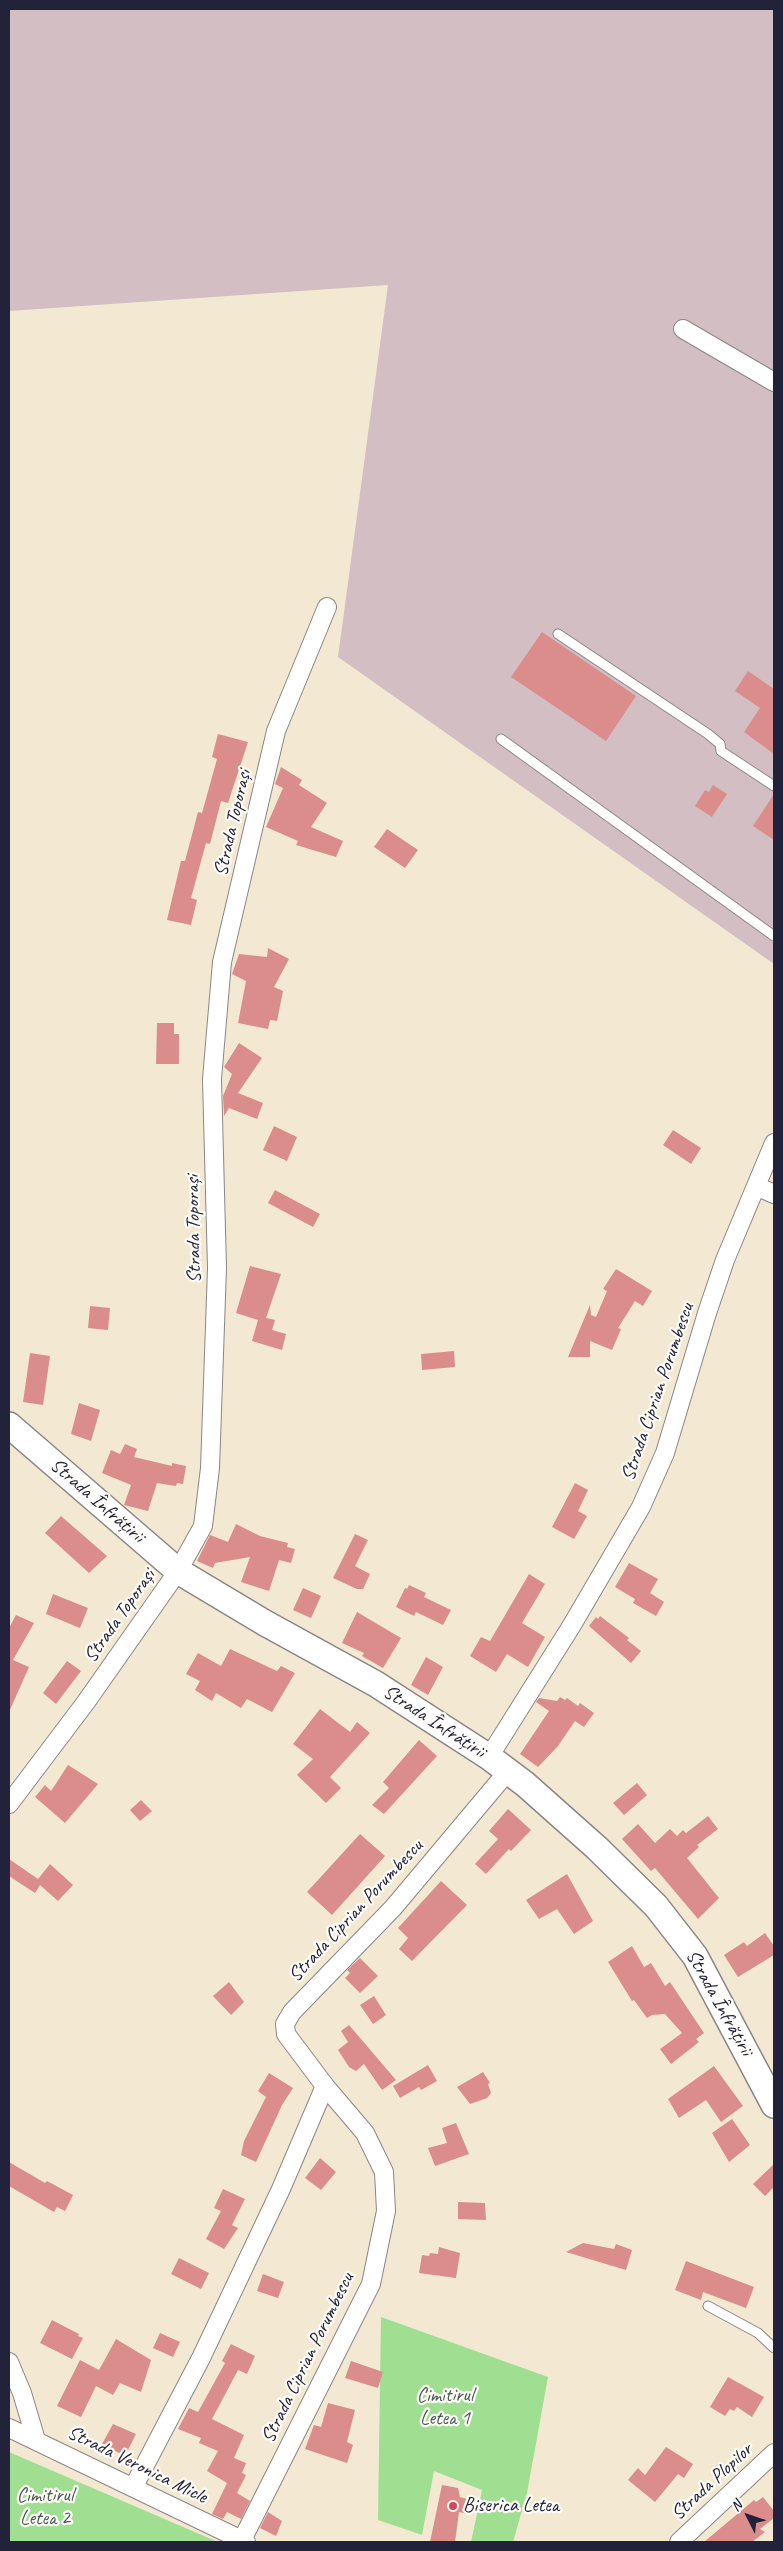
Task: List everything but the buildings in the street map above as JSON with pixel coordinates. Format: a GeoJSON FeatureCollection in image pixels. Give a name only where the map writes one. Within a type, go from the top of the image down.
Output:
{"type":"FeatureCollection","features":[{"type":"Feature","properties":{"kind":"main road","name":"Strada Înfrățirii"},"geometry":{"type":"LineString","coordinates":[[9,1425],[178,1571],[265,1623],[376,1684],[499,1764],[597,1848],[656,1906],[695,1956],[774,2105]]}},
{"type":"Feature","properties":{"kind":"street"},"geometry":{"type":"LineString","coordinates":[[683,329],[774,382]]}},
{"type":"Feature","properties":{"kind":"street","name":"Strada Toporași"},"geometry":{"type":"LineString","coordinates":[[9,1804],[86,1702],[178,1571],[203,1526],[210,1468],[216,1268],[212,1079],[222,962],[276,731],[327,607]]}},
{"type":"Feature","properties":{"kind":"street","name":"Strada Ciprian Porumbescu"},"geometry":{"type":"LineString","coordinates":[[244,2541],[371,2284],[386,2211],[384,2172],[365,2133],[325,2086],[286,2034],[285,2024],[292,2012],[393,1908],[499,1764],[572,1625],[640,1507],[665,1453],[707,1313],[774,1143]]}},
{"type":"Feature","properties":{"kind":"street"},"geometry":{"type":"LineString","coordinates":[[756,1186],[774,1194]]}},
{"type":"Feature","properties":{"kind":"street"},"geometry":{"type":"LineString","coordinates":[[134,2486],[201,2358],[281,2189],[325,2086]]}},
{"type":"Feature","properties":{"kind":"street"},"geometry":{"type":"LineString","coordinates":[[9,2362],[22,2393],[36,2440]]}},
{"type":"Feature","properties":{"kind":"street","name":"Strada Veronica Micle"},"geometry":{"type":"LineString","coordinates":[[9,2428],[134,2486],[244,2541]]}},
{"type":"Feature","properties":{"kind":"street","name":"Strada Plopilor"},"geometry":{"type":"LineString","coordinates":[[679,2542],[774,2453]]}},
{"type":"Feature","properties":{"kind":"lane"},"geometry":{"type":"LineString","coordinates":[[558,634],[708,734],[720,744],[721,750],[774,786]]}},
{"type":"Feature","properties":{"kind":"lane"},"geometry":{"type":"LineString","coordinates":[[501,739],[774,936]]}},
{"type":"Feature","properties":{"kind":"lane"},"geometry":{"type":"LineString","coordinates":[[708,2306],[758,2333],[774,2348]]}},
{"type":"Feature","properties":{"kind":"shaded area"},"geometry":{"type":"Polygon","coordinates":[[[9,9],[774,9],[774,964],[338,657],[388,285],[9,311],[9,9]]]}},
{"type":"Feature","properties":{"kind":"green space","name":"Cimitirul Letea 1"},"geometry":{"type":"Polygon","coordinates":[[[381,2317],[548,2377],[527,2493],[513,2542],[471,2542],[482,2490],[434,2471],[422,2535],[378,2520],[381,2317]]]}},
{"type":"Feature","properties":{"kind":"green space","name":"Cimitirul Letea 2"},"geometry":{"type":"Polygon","coordinates":[[[9,2452],[218,2542],[9,2542],[9,2452]]]}},
{"type":"Feature","properties":{"kind":"place","name":"Biserica Letea"},"geometry":{"type":"Point","coordinates":[453,2506]}}]}
